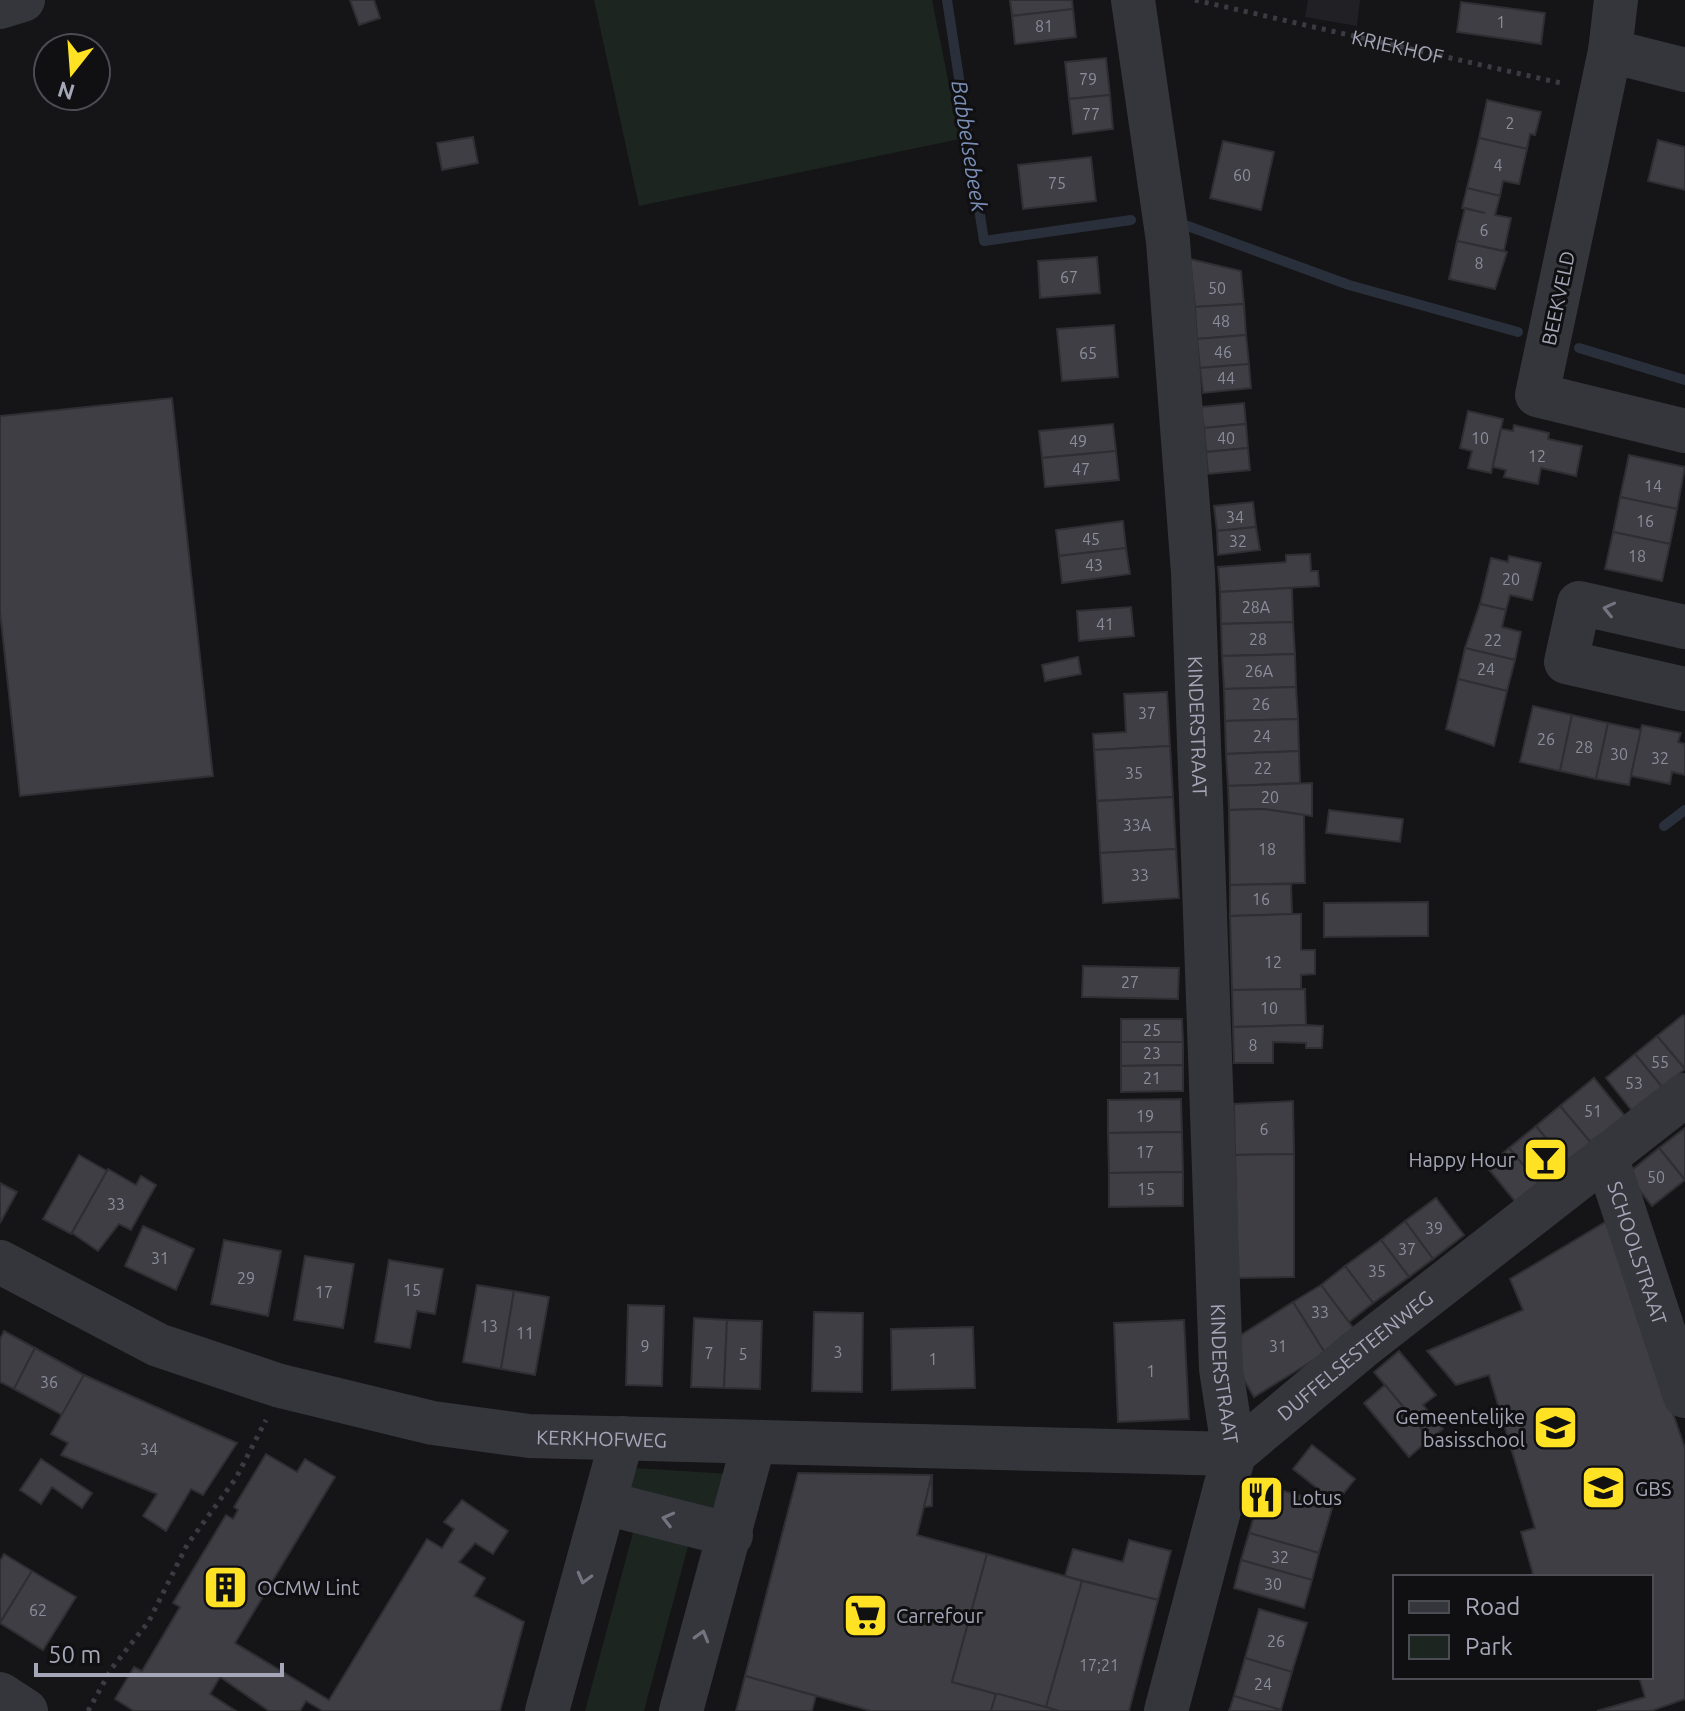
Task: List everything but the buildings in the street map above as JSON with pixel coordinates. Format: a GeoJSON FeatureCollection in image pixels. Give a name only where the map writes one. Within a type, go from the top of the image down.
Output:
{"type":"FeatureCollection","features":[{"type":"Feature","properties":{"kind":"street"},"geometry":{"type":"LineString","coordinates":[[0,7],[23,0]]}},
{"type":"Feature","properties":{"kind":"street","name":"KINDERSTRAAT"},"geometry":{"type":"LineString","coordinates":[[1133,0],[1168,241],[1193,573],[1221,1369],[1234,1454]]}},
{"type":"Feature","properties":{"kind":"street"},"geometry":{"type":"LineString","coordinates":[[1616,0],[1606,70],[1685,70]]}},
{"type":"Feature","properties":{"kind":"street","name":"BEEKVELD"},"geometry":{"type":"LineString","coordinates":[[1606,70],[1537,395],[1685,431]]}},
{"type":"Feature","properties":{"kind":"street"},"geometry":{"type":"LineString","coordinates":[[1685,627],[1579,603],[1566,662],[1685,689]]}},
{"type":"Feature","properties":{"kind":"street","name":"DUFFELSESTEENWEG"},"geometry":{"type":"LineString","coordinates":[[1234,1454],[1361,1348],[1685,1095]]}},
{"type":"Feature","properties":{"kind":"street","name":"SCHOOLSTRAAT"},"geometry":{"type":"LineString","coordinates":[[1606,1156],[1685,1396]]}},
{"type":"Feature","properties":{"kind":"street","name":"KERKHOFWEG"},"geometry":{"type":"LineString","coordinates":[[0,1262],[158,1345],[277,1385],[433,1423],[529,1436],[1234,1454]]}},
{"type":"Feature","properties":{"kind":"street"},"geometry":{"type":"LineString","coordinates":[[547,1711],[622,1438]]}},
{"type":"Feature","properties":{"kind":"street"},"geometry":{"type":"LineString","coordinates":[[681,1711],[754,1442]]}},
{"type":"Feature","properties":{"kind":"street"},"geometry":{"type":"LineString","coordinates":[[1166,1711],[1234,1454]]}},
{"type":"Feature","properties":{"kind":"street"},"geometry":{"type":"LineString","coordinates":[[605,1503],[731,1535]]}},
{"type":"Feature","properties":{"kind":"street"},"geometry":{"type":"LineString","coordinates":[[0,1694],[26,1711]]}},
{"type":"Feature","properties":{"kind":"path","name":"KRIEKHOF"},"geometry":{"type":"LineString","coordinates":[[1195,0],[1606,70]]}},
{"type":"Feature","properties":{"kind":"path"},"geometry":{"type":"LineString","coordinates":[[88,1711],[112,1668],[149,1621],[187,1545],[252,1451],[277,1385]]}},
{"type":"Feature","properties":{"kind":"shaded area"},"geometry":{"type":"Polygon","coordinates":[[[1308,0],[1360,0],[1357,26],[1305,17],[1308,0]]]}},
{"type":"Feature","properties":{"kind":"green space"},"geometry":{"type":"Polygon","coordinates":[[[594,0],[932,0],[960,139],[639,206],[594,0]]]}},
{"type":"Feature","properties":{"kind":"green space"},"geometry":{"type":"Polygon","coordinates":[[[634,1468],[731,1474],[720,1519],[627,1490],[634,1468]]]}},
{"type":"Feature","properties":{"kind":"green space"},"geometry":{"type":"Polygon","coordinates":[[[635,1525],[690,1539],[644,1711],[585,1711],[635,1525]]]}},
{"type":"Feature","properties":{"kind":"waterway","name":"Babbelsebeek"},"geometry":{"type":"LineString","coordinates":[[947,0],[984,241],[1131,220]]}},
{"type":"Feature","properties":{"kind":"waterway","name":"Babbelsebeek"},"geometry":{"type":"LineString","coordinates":[[1185,225],[1349,285],[1518,332]]}},
{"type":"Feature","properties":{"kind":"waterway","name":"Babbelsebeek"},"geometry":{"type":"LineString","coordinates":[[1579,348],[1685,380]]}},
{"type":"Feature","properties":{"kind":"waterway"},"geometry":{"type":"LineString","coordinates":[[1664,826],[1685,810]]}},
{"type":"Feature","properties":{"kind":"place","name":"Happy Hour"},"geometry":{"type":"Point","coordinates":[1546,1159]}},
{"type":"Feature","properties":{"kind":"place","name":"Gemeentelijke basisschool"},"geometry":{"type":"Point","coordinates":[1556,1428]}},
{"type":"Feature","properties":{"kind":"place","name":"GBS"},"geometry":{"type":"Point","coordinates":[1604,1488]}},
{"type":"Feature","properties":{"kind":"place","name":"Lotus"},"geometry":{"type":"Point","coordinates":[1261,1497]}},
{"type":"Feature","properties":{"kind":"place","name":"OCMW Lint"},"geometry":{"type":"Point","coordinates":[226,1587]}},
{"type":"Feature","properties":{"kind":"place","name":"Carrefour"},"geometry":{"type":"Point","coordinates":[865,1615]}}]}
